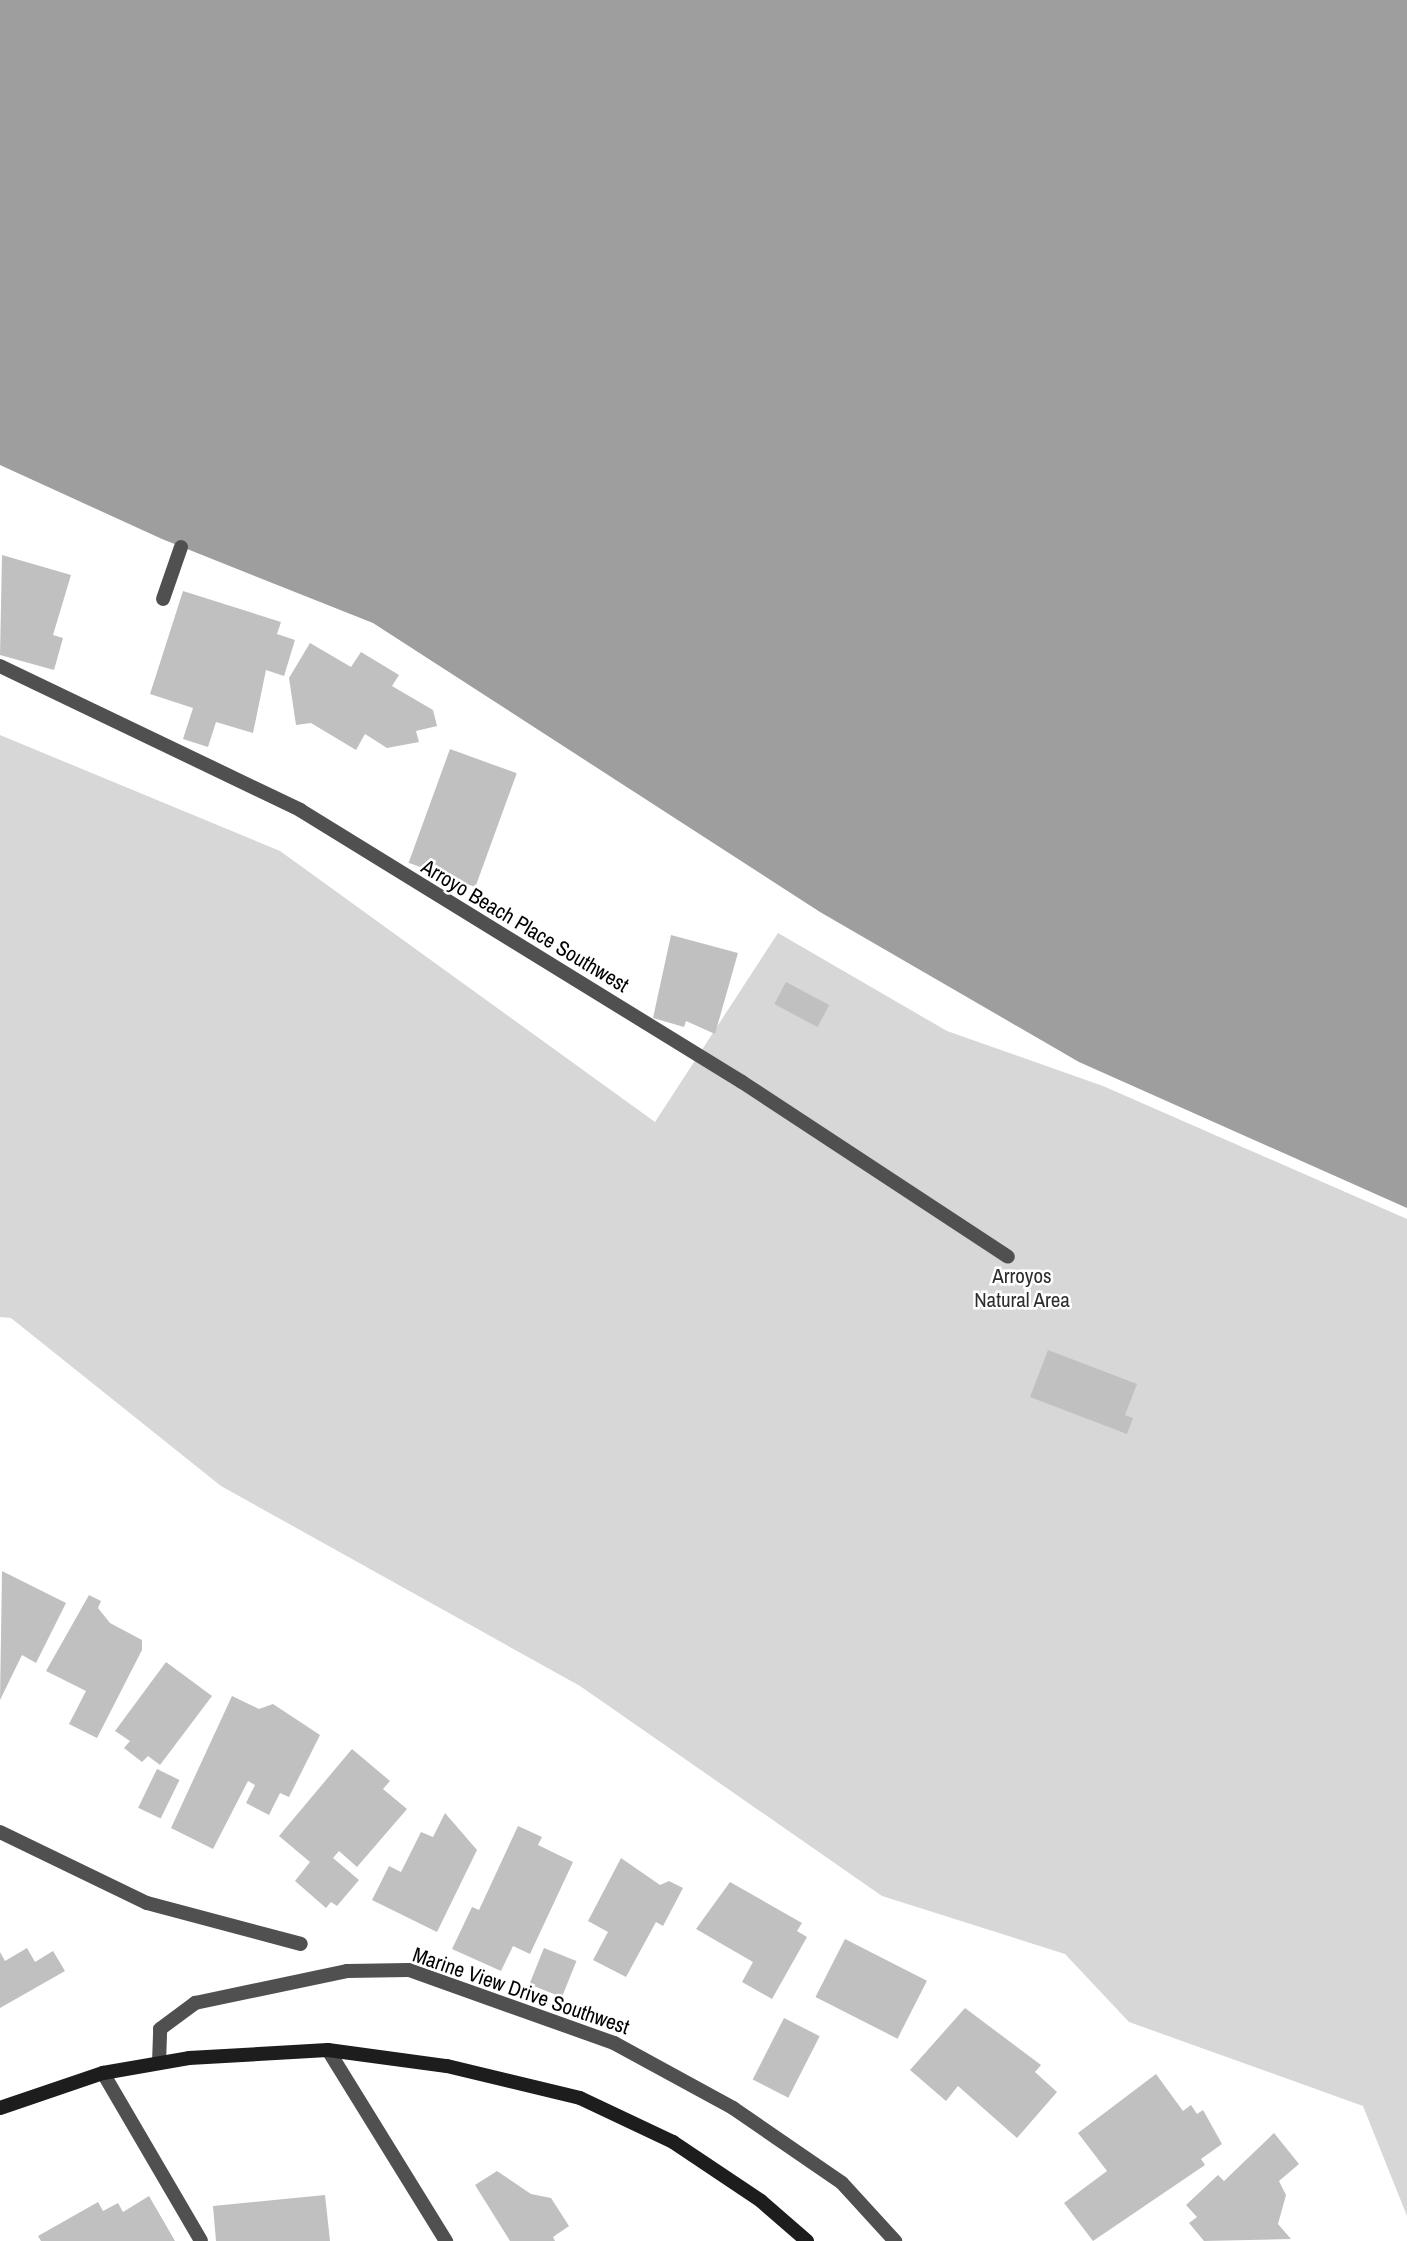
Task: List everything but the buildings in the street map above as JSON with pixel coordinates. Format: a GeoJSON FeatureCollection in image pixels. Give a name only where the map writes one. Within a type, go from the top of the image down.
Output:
{"type":"FeatureCollection","features":[{"type":"Feature","properties":{"kind":"street"},"geometry":{"type":"LineString","coordinates":[[163,600],[181,547]]}},
{"type":"Feature","properties":{"kind":"street","name":"Arroyo Beach Place Southwest"},"geometry":{"type":"LineString","coordinates":[[0,666],[300,810],[743,1082],[1008,1257]]}},
{"type":"Feature","properties":{"kind":"street"},"geometry":{"type":"LineString","coordinates":[[0,1832],[147,1903],[301,1944]]}},
{"type":"Feature","properties":{"kind":"street","name":"Marine View Drive Southwest"},"geometry":{"type":"LineString","coordinates":[[159,2063],[160,2029],[195,2003],[347,1971],[410,1970],[614,2043],[733,2108],[842,2183],[895,2241]]}},
{"type":"Feature","properties":{"kind":"street"},"geometry":{"type":"LineString","coordinates":[[328,2050],[446,2241]]}},
{"type":"Feature","properties":{"kind":"street"},"geometry":{"type":"LineString","coordinates":[[0,2108],[103,2073],[159,2063],[328,2050],[447,2066],[580,2098],[673,2142],[761,2201],[807,2241]]}},
{"type":"Feature","properties":{"kind":"street"},"geometry":{"type":"LineString","coordinates":[[103,2073],[201,2241]]}},
{"type":"Feature","properties":{"kind":"green space","name":"Arroyos Natural Area"},"geometry":{"type":"Polygon","coordinates":[[[0,735],[280,851],[655,1122],[778,933],[947,1031],[1103,1086],[1407,1219],[1407,2216],[1363,2106],[1129,2022],[1065,1954],[882,1896],[580,1686],[221,1486],[11,1318],[0,1317],[0,735]]]}},
{"type":"Feature","properties":{"kind":"shaded area"},"geometry":{"type":"Polygon","coordinates":[[[0,0],[1407,0],[1407,1208],[1079,1062],[820,912],[373,623],[162,539],[0,465],[0,0]]]}}]}
